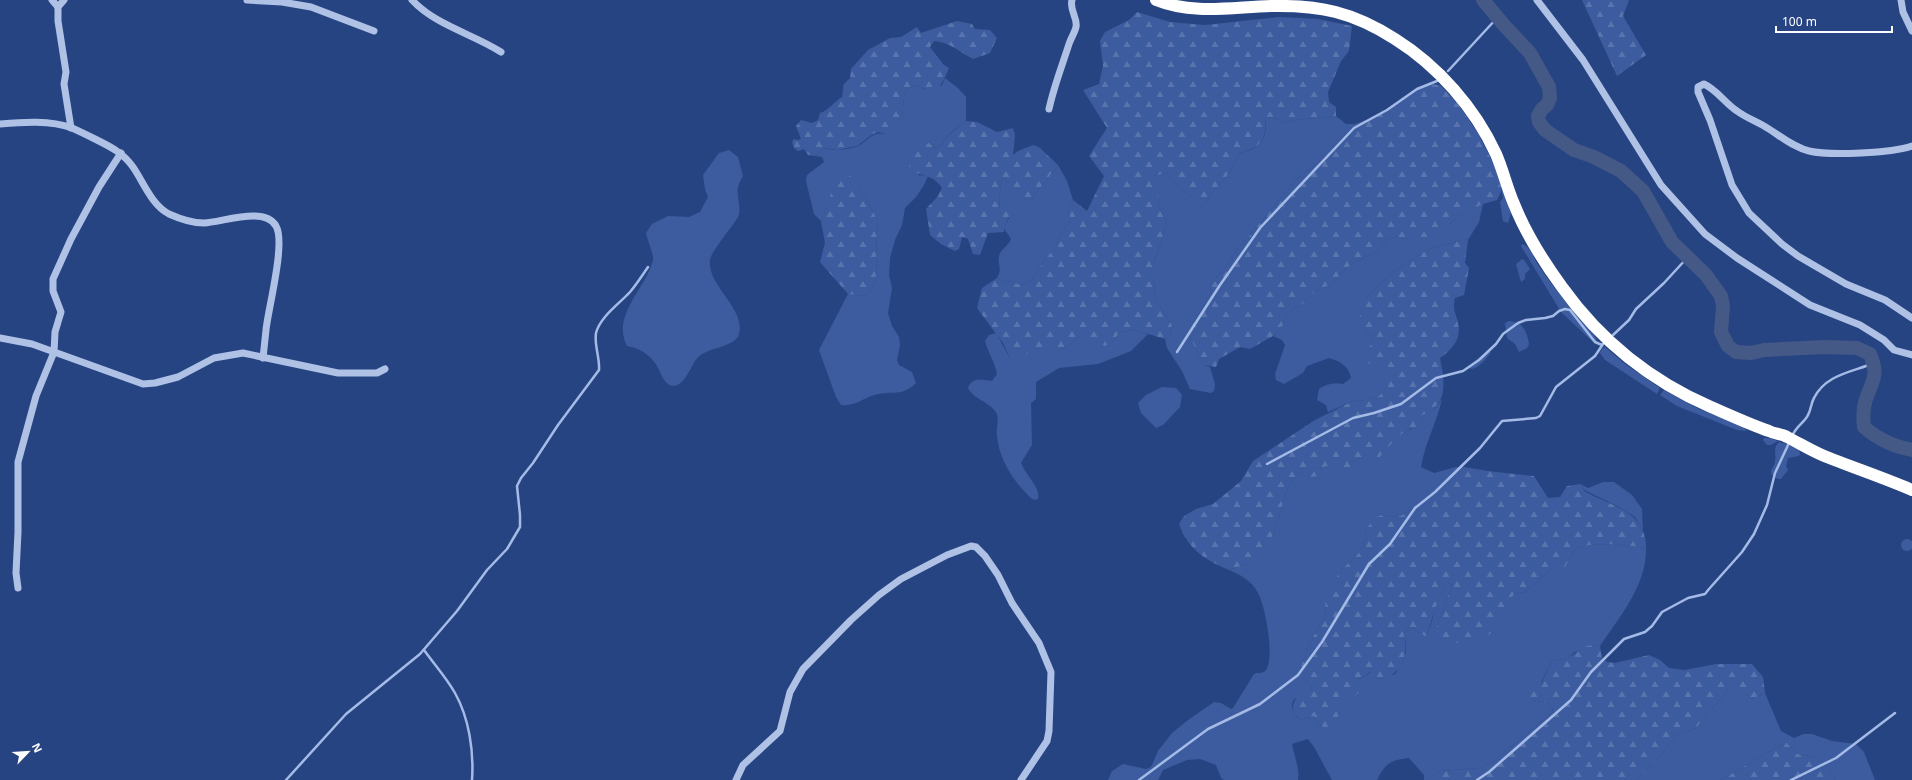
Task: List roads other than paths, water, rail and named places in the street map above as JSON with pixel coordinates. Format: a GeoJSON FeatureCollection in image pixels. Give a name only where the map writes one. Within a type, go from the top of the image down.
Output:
{"type":"FeatureCollection","features":[{"type":"Feature","properties":{"kind":"highway"},"geometry":{"type":"LineString","coordinates":[[1156,0],[1183,8],[1207,9],[1283,6],[1320,8],[1344,13],[1396,39],[1415,53],[1441,77],[1465,103],[1479,122],[1496,154],[1513,202],[1528,236],[1564,290],[1598,330],[1624,355],[1650,374],[1707,406],[1791,440],[1821,455],[1912,490]]}},
{"type":"Feature","properties":{"kind":"street"},"geometry":{"type":"LineString","coordinates":[[52,0],[58,7],[58,21],[66,72],[64,84],[71,128]]}},
{"type":"Feature","properties":{"kind":"street"},"geometry":{"type":"LineString","coordinates":[[58,7],[64,0]]}},
{"type":"Feature","properties":{"kind":"street"},"geometry":{"type":"LineString","coordinates":[[246,0],[304,5],[374,31]]}},
{"type":"Feature","properties":{"kind":"street"},"geometry":{"type":"LineString","coordinates":[[412,0],[432,17],[485,42],[501,52]]}},
{"type":"Feature","properties":{"kind":"street"},"geometry":{"type":"LineString","coordinates":[[1049,109],[1053,89],[1058,81],[1059,71],[1077,26],[1071,5],[1072,0]]}},
{"type":"Feature","properties":{"kind":"street"},"geometry":{"type":"LineString","coordinates":[[1537,0],[1583,60],[1661,185],[1705,234],[1737,258],[1810,305],[1860,325],[1884,340],[1894,350],[1912,355]]}},
{"type":"Feature","properties":{"kind":"street"},"geometry":{"type":"LineString","coordinates":[[1901,0],[1903,12],[1912,31]]}},
{"type":"Feature","properties":{"kind":"street"},"geometry":{"type":"LineString","coordinates":[[1912,146],[1891,152],[1822,153],[1809,151],[1796,146],[1763,125],[1736,111],[1710,87],[1704,84],[1698,87],[1698,92],[1710,120],[1732,185],[1749,213],[1782,244],[1798,256],[1846,284],[1885,300],[1912,318]]}},
{"type":"Feature","properties":{"kind":"street"},"geometry":{"type":"LineString","coordinates":[[0,124],[36,122],[71,128],[121,153],[132,165],[156,205],[171,215],[185,220],[202,223],[255,216],[266,217],[273,221],[279,234],[278,253],[263,358]]}},
{"type":"Feature","properties":{"kind":"street"},"geometry":{"type":"LineString","coordinates":[[18,588],[16,573],[18,532],[18,462],[36,396],[54,352],[55,332],[61,312],[53,291],[53,278],[71,239],[99,187],[121,153]]}},
{"type":"Feature","properties":{"kind":"street"},"geometry":{"type":"LineString","coordinates":[[0,338],[32,344],[143,384],[156,384],[178,377],[214,358],[243,353],[338,373],[377,373],[384,369]]}},
{"type":"Feature","properties":{"kind":"street"},"geometry":{"type":"LineString","coordinates":[[736,780],[743,765],[780,731],[790,692],[803,669],[851,620],[879,595],[901,579],[947,555],[971,546],[976,547],[985,556],[998,575],[1012,603],[1039,643],[1051,672],[1049,731],[1047,741],[1021,780]]}},
{"type":"Feature","properties":{"kind":"waterway"},"geometry":{"type":"LineString","coordinates":[[1483,0],[1530,53],[1549,87],[1550,98],[1547,105],[1542,109],[1538,116],[1539,122],[1545,130],[1574,150],[1594,157],[1621,171],[1643,191],[1672,242],[1706,275],[1721,296],[1723,306],[1721,332],[1728,346],[1736,352],[1751,353],[1764,350],[1824,347],[1857,348],[1870,354],[1875,373],[1864,406],[1864,427],[1875,436],[1886,442],[1912,450]]}},
{"type":"Feature","properties":{"kind":"waterway"},"geometry":{"type":"LineString","coordinates":[[1448,71],[1497,18]]}},
{"type":"Feature","properties":{"kind":"waterway"},"geometry":{"type":"LineString","coordinates":[[1177,352],[1220,285],[1260,228],[1354,128],[1387,110],[1417,89],[1437,81]]}},
{"type":"Feature","properties":{"kind":"waterway"},"geometry":{"type":"LineString","coordinates":[[1613,335],[1629,320],[1636,309],[1664,283],[1687,258]]}},
{"type":"Feature","properties":{"kind":"waterway"},"geometry":{"type":"LineString","coordinates":[[286,780],[346,714],[420,654],[457,611],[487,570],[507,549],[520,527],[517,486],[558,425],[599,370],[596,347],[596,333],[598,327],[610,311],[630,292],[648,267]]}},
{"type":"Feature","properties":{"kind":"waterway"},"geometry":{"type":"LineString","coordinates":[[1267,464],[1353,418],[1401,404],[1436,378],[1463,371],[1479,360],[1496,344],[1503,334],[1518,323],[1526,320],[1545,318],[1553,316],[1559,311],[1565,309],[1570,310],[1595,342],[1602,345]]}},
{"type":"Feature","properties":{"kind":"waterway"},"geometry":{"type":"LineString","coordinates":[[1139,780],[1208,729],[1260,704],[1298,675],[1322,642],[1369,564],[1390,544],[1415,508],[1435,492],[1480,448],[1502,421],[1536,418],[1540,416],[1556,387],[1595,356],[1603,344]]}},
{"type":"Feature","properties":{"kind":"waterway"},"geometry":{"type":"LineString","coordinates":[[1792,436],[1807,417],[1814,398],[1825,384],[1841,375],[1874,363]]}},
{"type":"Feature","properties":{"kind":"waterway"},"geometry":{"type":"LineString","coordinates":[[1477,780],[1489,772],[1571,700],[1591,672],[1624,639],[1645,632],[1652,626],[1662,612],[1688,598],[1705,594],[1742,552],[1754,534],[1767,505],[1775,473],[1789,443]]}},
{"type":"Feature","properties":{"kind":"waterway"},"geometry":{"type":"LineString","coordinates":[[424,650],[455,693],[464,713],[470,735],[472,780]]}},
{"type":"Feature","properties":{"kind":"waterway"},"geometry":{"type":"LineString","coordinates":[[1791,780],[1836,758],[1895,713]]}}]}
